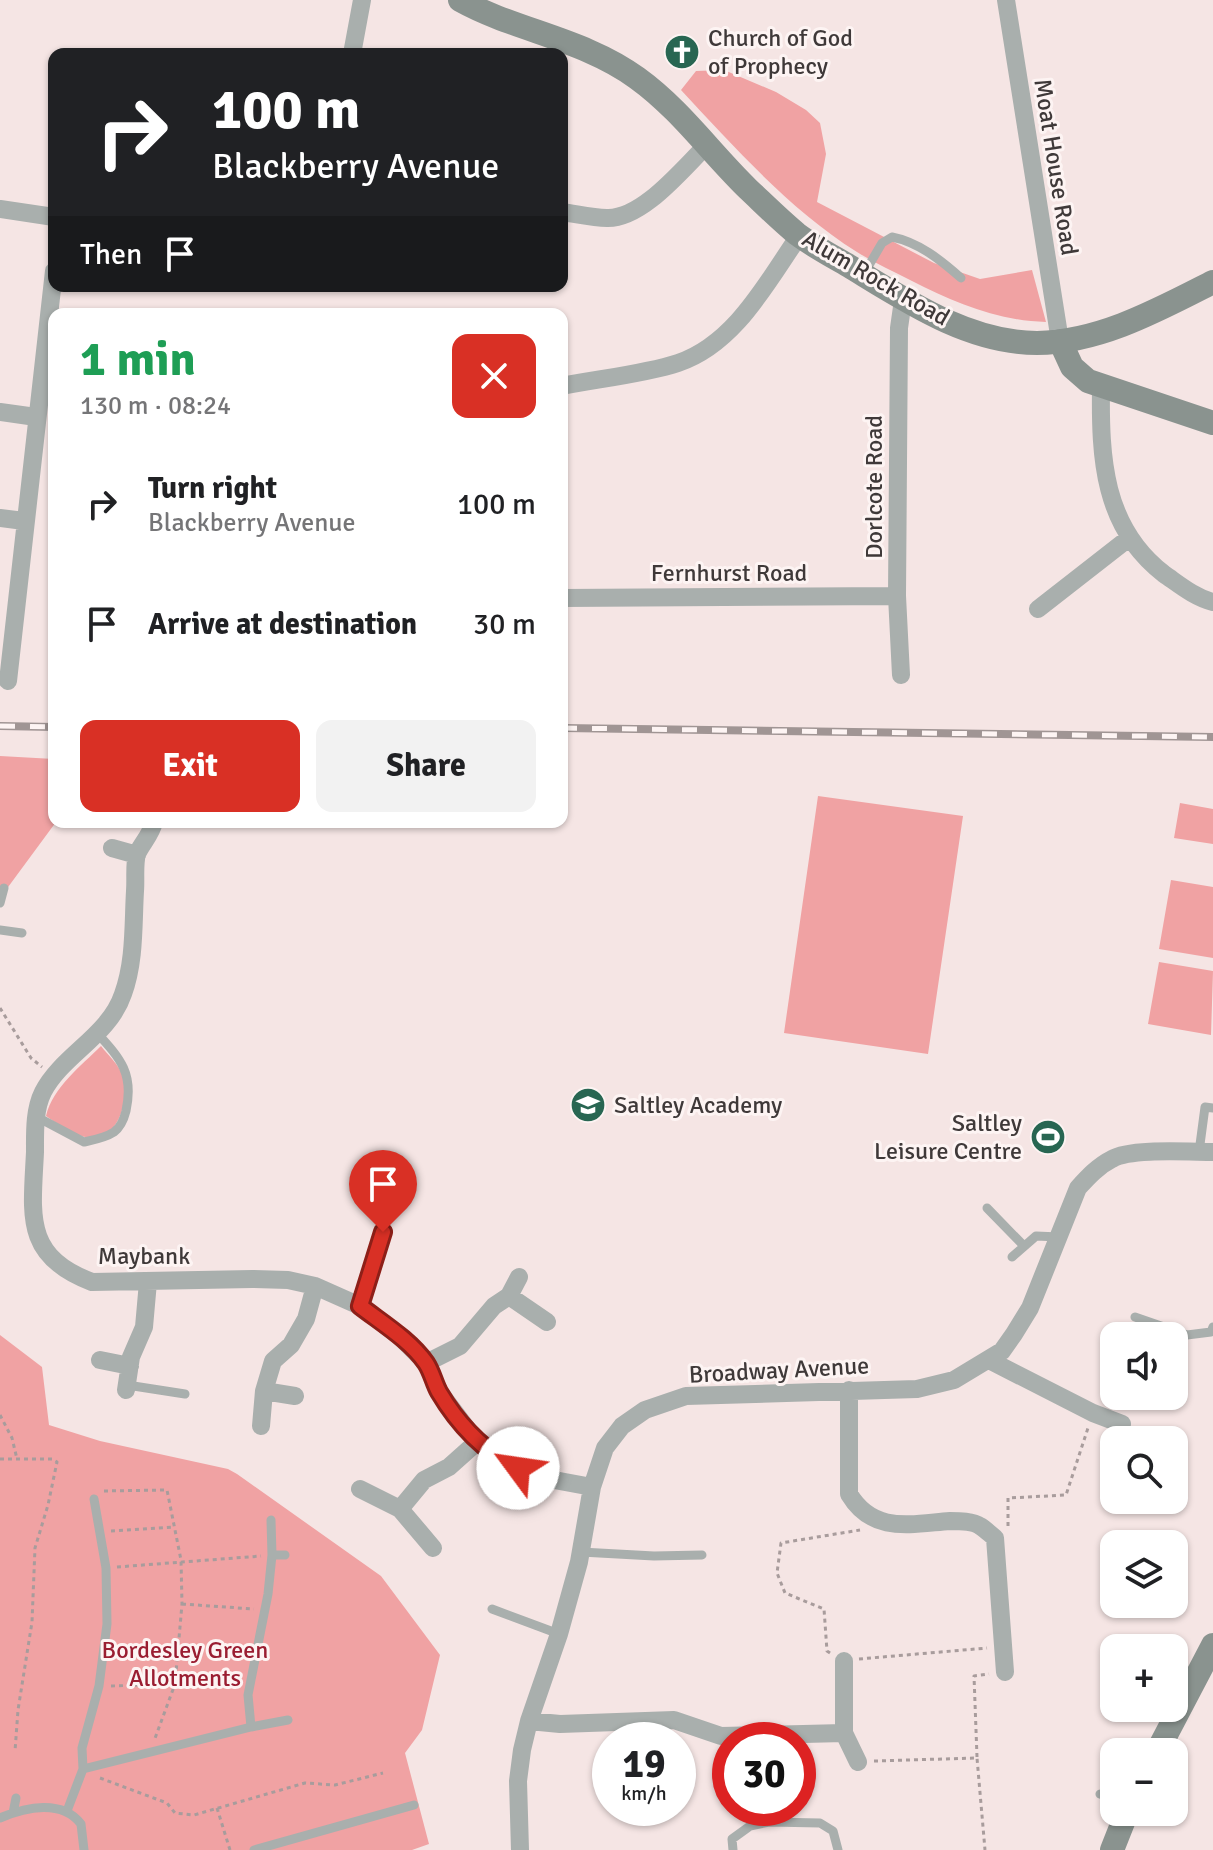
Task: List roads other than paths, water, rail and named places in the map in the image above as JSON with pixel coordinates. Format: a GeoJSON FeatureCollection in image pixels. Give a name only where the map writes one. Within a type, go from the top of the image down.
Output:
{"type":"FeatureCollection","features":[{"type":"Feature","properties":{"kind":"street"},"geometry":{"type":"LineString","coordinates":[[353,48],[362,0]]}},
{"type":"Feature","properties":{"kind":"street","name":"Alum Rock Road"},"geometry":{"type":"LineString","coordinates":[[460,0],[482,12],[607,59],[635,76],[663,99],[747,188],[799,236],[903,300],[971,331],[1000,340],[1060,341],[1146,316],[1213,282]]}},
{"type":"Feature","properties":{"kind":"street","name":"Moat House Road"},"geometry":{"type":"LineString","coordinates":[[1006,0],[1060,341]]}},
{"type":"Feature","properties":{"kind":"street"},"geometry":{"type":"LineString","coordinates":[[568,213],[609,219],[632,212],[648,202],[708,144]]}},
{"type":"Feature","properties":{"kind":"street"},"geometry":{"type":"LineString","coordinates":[[0,209],[48,216]]}},
{"type":"Feature","properties":{"kind":"street"},"geometry":{"type":"LineString","coordinates":[[568,385],[678,363],[709,348],[734,325],[799,236]]}},
{"type":"Feature","properties":{"kind":"street","name":"Dorlcote Road"},"geometry":{"type":"LineString","coordinates":[[901,675],[897,596],[899,328],[903,300]]}},
{"type":"Feature","properties":{"kind":"street"},"geometry":{"type":"LineString","coordinates":[[1060,341],[1072,367],[1088,381],[1213,423]]}},
{"type":"Feature","properties":{"kind":"street"},"geometry":{"type":"LineString","coordinates":[[1101,386],[1105,471],[1112,507],[1129,538],[1159,569],[1182,588],[1213,602]]}},
{"type":"Feature","properties":{"kind":"street"},"geometry":{"type":"LineString","coordinates":[[8,681],[7,620],[24,521],[36,417],[47,389]]}},
{"type":"Feature","properties":{"kind":"street"},"geometry":{"type":"LineString","coordinates":[[0,412],[36,417]]}},
{"type":"Feature","properties":{"kind":"street"},"geometry":{"type":"LineString","coordinates":[[0,518],[24,521]]}},
{"type":"Feature","properties":{"kind":"street"},"geometry":{"type":"LineString","coordinates":[[1038,609],[1129,538]]}},
{"type":"Feature","properties":{"kind":"street","name":"Fernhurst Road"},"geometry":{"type":"LineString","coordinates":[[568,598],[897,596]]}},
{"type":"Feature","properties":{"kind":"street","name":"Maybank"},"geometry":{"type":"LineString","coordinates":[[151,828],[137,855],[128,975],[118,1007],[41,1095],[32,1218],[44,1251],[69,1274],[92,1282],[252,1279],[288,1280],[315,1286],[360,1306],[399,1336],[426,1363],[440,1393],[477,1442],[498,1459],[538,1477],[592,1487]]}},
{"type":"Feature","properties":{"kind":"street"},"geometry":{"type":"LineString","coordinates":[[112,848],[137,855]]}},
{"type":"Feature","properties":{"kind":"street","name":"Broadway Avenue"},"geometry":{"type":"LineString","coordinates":[[520,1850],[518,1781],[529,1721],[559,1634],[581,1552],[592,1487],[605,1448],[622,1426],[645,1410],[686,1396],[937,1386],[954,1380],[1002,1351],[1030,1308],[1078,1188],[1092,1173],[1114,1156],[1206,1152]]}},
{"type":"Feature","properties":{"kind":"street"},"geometry":{"type":"LineString","coordinates":[[360,1306],[383,1232]]}},
{"type":"Feature","properties":{"kind":"street"},"geometry":{"type":"LineString","coordinates":[[426,1363],[460,1346],[494,1306],[509,1296],[519,1277]]}},
{"type":"Feature","properties":{"kind":"street"},"geometry":{"type":"LineString","coordinates":[[126,1387],[144,1327],[148,1282]]}},
{"type":"Feature","properties":{"kind":"street"},"geometry":{"type":"LineString","coordinates":[[261,1426],[264,1391],[273,1361],[291,1345],[306,1319],[315,1286]]}},
{"type":"Feature","properties":{"kind":"street"},"geometry":{"type":"LineString","coordinates":[[509,1296],[547,1322]]}},
{"type":"Feature","properties":{"kind":"street"},"geometry":{"type":"LineString","coordinates":[[100,1360],[130,1366]]}},
{"type":"Feature","properties":{"kind":"street"},"geometry":{"type":"LineString","coordinates":[[989,1360],[1093,1413],[1122,1424]]}},
{"type":"Feature","properties":{"kind":"street"},"geometry":{"type":"LineString","coordinates":[[849,1390],[849,1494],[856,1506],[870,1518],[895,1525],[957,1521],[979,1524],[995,1538],[1005,1672]]}},
{"type":"Feature","properties":{"kind":"street"},"geometry":{"type":"LineString","coordinates":[[264,1391],[295,1396]]}},
{"type":"Feature","properties":{"kind":"street"},"geometry":{"type":"LineString","coordinates":[[400,1509],[424,1480],[449,1467],[477,1442]]}},
{"type":"Feature","properties":{"kind":"street"},"geometry":{"type":"LineString","coordinates":[[360,1489],[400,1509],[433,1548]]}},
{"type":"Feature","properties":{"kind":"street"},"geometry":{"type":"LineString","coordinates":[[1164,1738],[1213,1645]]}},
{"type":"Feature","properties":{"kind":"street"},"geometry":{"type":"LineString","coordinates":[[844,1661],[844,1733],[858,1762]]}},
{"type":"Feature","properties":{"kind":"street"},"geometry":{"type":"LineString","coordinates":[[529,1721],[560,1724],[674,1720],[721,1736],[844,1733]]}},
{"type":"Feature","properties":{"kind":"street"},"geometry":{"type":"LineString","coordinates":[[1113,1850],[1122,1826]]}},
{"type":"Feature","properties":{"kind":"lane"},"geometry":{"type":"LineString","coordinates":[[864,275],[882,243],[892,237],[906,239],[944,262],[961,278]]}},
{"type":"Feature","properties":{"kind":"lane"},"geometry":{"type":"LineString","coordinates":[[0,903],[4,888]]}},
{"type":"Feature","properties":{"kind":"lane"},"geometry":{"type":"LineString","coordinates":[[0,930],[22,933]]}},
{"type":"Feature","properties":{"kind":"lane"},"geometry":{"type":"LineString","coordinates":[[37,1117],[84,1142],[116,1131],[123,1121],[130,1090],[128,1076],[121,1062],[97,1033]]}},
{"type":"Feature","properties":{"kind":"lane"},"geometry":{"type":"LineString","coordinates":[[1206,1152],[1205,1107],[1213,1108]]}},
{"type":"Feature","properties":{"kind":"lane"},"geometry":{"type":"LineString","coordinates":[[987,1208],[1024,1246]]}},
{"type":"Feature","properties":{"kind":"lane"},"geometry":{"type":"LineString","coordinates":[[1012,1257],[1036,1236],[1059,1237]]}},
{"type":"Feature","properties":{"kind":"lane"},"geometry":{"type":"LineString","coordinates":[[1135,1317],[1187,1335],[1211,1332],[1213,1327]]}},
{"type":"Feature","properties":{"kind":"lane"},"geometry":{"type":"LineString","coordinates":[[126,1387],[185,1394]]}},
{"type":"Feature","properties":{"kind":"lane"},"geometry":{"type":"LineString","coordinates":[[67,1811],[83,1769],[85,1733],[99,1686],[107,1624],[106,1568],[95,1495]]}},
{"type":"Feature","properties":{"kind":"lane"},"geometry":{"type":"LineString","coordinates":[[251,1727],[248,1695],[266,1610],[272,1555],[271,1520]]}},
{"type":"Feature","properties":{"kind":"lane"},"geometry":{"type":"LineString","coordinates":[[581,1552],[702,1555]]}},
{"type":"Feature","properties":{"kind":"lane"},"geometry":{"type":"LineString","coordinates":[[272,1555],[285,1555]]}},
{"type":"Feature","properties":{"kind":"lane"},"geometry":{"type":"LineString","coordinates":[[492,1609],[559,1634]]}},
{"type":"Feature","properties":{"kind":"lane"},"geometry":{"type":"LineString","coordinates":[[83,1769],[288,1720]]}},
{"type":"Feature","properties":{"kind":"lane"},"geometry":{"type":"LineString","coordinates":[[13,1813],[16,1798]]}},
{"type":"Feature","properties":{"kind":"lane"},"geometry":{"type":"LineString","coordinates":[[254,1850],[414,1805]]}},
{"type":"Feature","properties":{"kind":"lane"},"geometry":{"type":"LineString","coordinates":[[0,1818],[44,1808],[67,1811],[81,1824],[84,1850]]}},
{"type":"Feature","properties":{"kind":"lane"},"geometry":{"type":"LineString","coordinates":[[733,1850],[732,1839],[750,1826],[769,1822],[820,1823],[833,1831],[838,1850]]}},
{"type":"Feature","properties":{"kind":"railway"},"geometry":{"type":"LineString","coordinates":[[0,726],[48,727]]}},
{"type":"Feature","properties":{"kind":"railway"},"geometry":{"type":"LineString","coordinates":[[568,728],[1213,737]]}},
{"type":"Feature","properties":{"kind":"place","name":"Church of God of Prophecy"},"geometry":{"type":"Point","coordinates":[682,52]}},
{"type":"Feature","properties":{"kind":"place","name":"Saltley Academy"},"geometry":{"type":"Point","coordinates":[588,1105]}},
{"type":"Feature","properties":{"kind":"place","name":"Saltley Leisure Centre"},"geometry":{"type":"Point","coordinates":[1048,1137]}},
{"type":"Feature","properties":{"kind":"park label","name":"Bordesley Green Allotments"},"geometry":{"type":"Point","coordinates":[185,1664]}}]}
